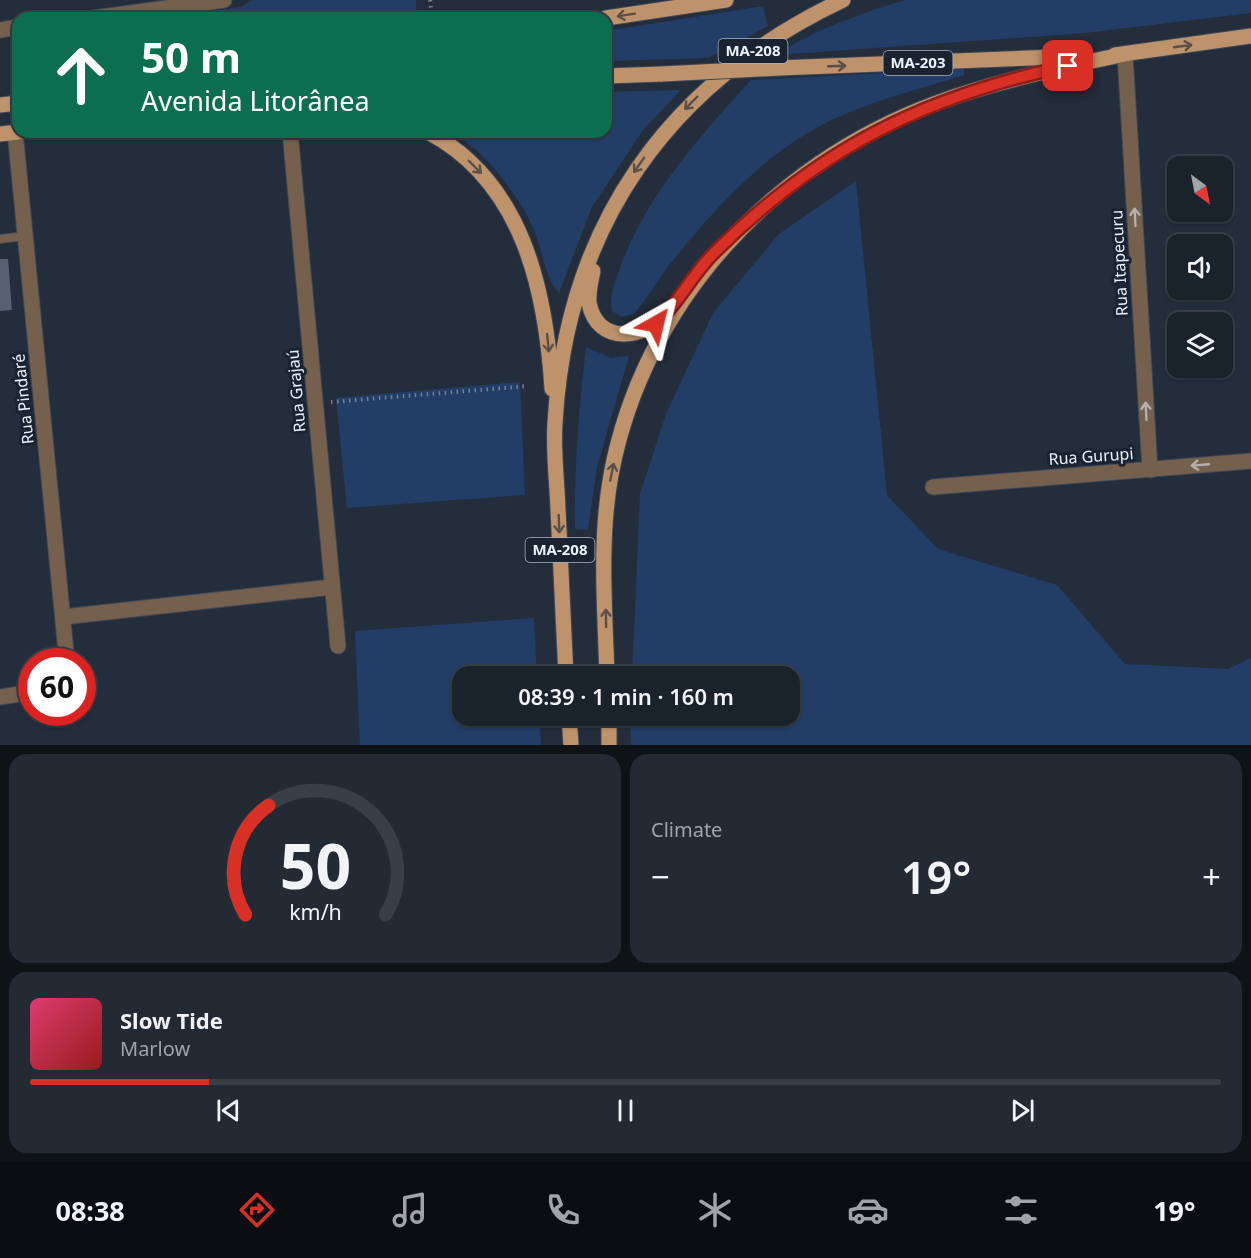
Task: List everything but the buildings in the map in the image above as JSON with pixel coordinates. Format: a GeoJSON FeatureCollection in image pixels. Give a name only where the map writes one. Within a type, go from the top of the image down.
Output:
{"type":"FeatureCollection","features":[{"type":"Feature","properties":{"kind":"main road"},"geometry":{"type":"LineString","coordinates":[[612,17],[726,0]]}},
{"type":"Feature","properties":{"kind":"main road","name":"MA-208"},"geometry":{"type":"LineString","coordinates":[[566,666],[555,424],[567,342],[577,295],[602,231],[641,163],[675,119],[707,88],[772,38],[843,0]]}},
{"type":"Feature","properties":{"kind":"main road","name":"MA-203"},"geometry":{"type":"LineString","coordinates":[[612,76],[1125,54],[1251,36]]}},
{"type":"Feature","properties":{"kind":"main road","name":"MA-208"},"geometry":{"type":"LineString","coordinates":[[607,666],[605,530],[611,475],[627,415],[652,353],[678,306],[711,261],[762,208],[833,155],[908,114],[1001,82],[1125,54]]}},
{"type":"Feature","properties":{"kind":"main road"},"geometry":{"type":"LineString","coordinates":[[438,138],[476,166],[495,190],[519,232],[540,291],[546,324],[555,424]]}},
{"type":"Feature","properties":{"kind":"main road"},"geometry":{"type":"LineString","coordinates":[[602,231],[589,294],[591,310],[602,325],[610,330],[637,334],[651,328],[660,320],[704,262],[762,208]]}},
{"type":"Feature","properties":{"kind":"main road"},"geometry":{"type":"LineString","coordinates":[[570,726],[571,745]]}},
{"type":"Feature","properties":{"kind":"main road"},"geometry":{"type":"LineString","coordinates":[[609,726],[609,745]]}},
{"type":"Feature","properties":{"kind":"street"},"geometry":{"type":"LineString","coordinates":[[113,12],[128,7],[224,0]]}},
{"type":"Feature","properties":{"kind":"street","name":"Rua Itapecuru"},"geometry":{"type":"LineString","coordinates":[[1125,54],[1150,470]]}},
{"type":"Feature","properties":{"kind":"street","name":"Rua Pindaré"},"geometry":{"type":"LineString","coordinates":[[11,133],[25,236],[66,648]]}},
{"type":"Feature","properties":{"kind":"street","name":"Rua Grajaú"},"geometry":{"type":"LineString","coordinates":[[291,138],[338,646]]}},
{"type":"Feature","properties":{"kind":"street","name":"Rua Gurupi"},"geometry":{"type":"LineString","coordinates":[[933,487],[1251,461]]}},
{"type":"Feature","properties":{"kind":"street"},"geometry":{"type":"LineString","coordinates":[[63,617],[332,587]]}},
{"type":"Feature","properties":{"kind":"street"},"geometry":{"type":"LineString","coordinates":[[0,697],[18,694]]}},
{"type":"Feature","properties":{"kind":"lane"},"geometry":{"type":"LineString","coordinates":[[0,239],[25,236]]}},
{"type":"Feature","properties":{"kind":"path"},"geometry":{"type":"LineString","coordinates":[[315,403],[528,386]]}},
{"type":"Feature","properties":{"kind":"shaded area"},"geometry":{"type":"Polygon","coordinates":[[[253,0],[416,0],[417,12],[205,12],[240,7],[253,0]]]}},
{"type":"Feature","properties":{"kind":"shaded area"},"geometry":{"type":"Polygon","coordinates":[[[905,0],[1251,0],[1251,13],[1085,33],[776,55],[838,23],[905,0]]]}},
{"type":"Feature","properties":{"kind":"shaded area"},"geometry":{"type":"Polygon","coordinates":[[[763,6],[768,26],[708,58],[612,61],[612,30],[763,6]]]}},
{"type":"Feature","properties":{"kind":"shaded area"},"geometry":{"type":"Polygon","coordinates":[[[964,69],[964,75],[892,97],[839,117],[780,151],[742,184],[706,221],[674,259],[634,314],[622,317],[612,311],[615,281],[630,244],[658,193],[693,146],[751,80],[964,69]]]}},
{"type":"Feature","properties":{"kind":"shaded area"},"geometry":{"type":"Polygon","coordinates":[[[681,90],[643,130],[592,207],[559,293],[548,274],[537,238],[523,208],[490,164],[461,138],[612,138],[612,92],[681,90]]]}},
{"type":"Feature","properties":{"kind":"shaded area"},"geometry":{"type":"Polygon","coordinates":[[[856,181],[887,495],[938,549],[1057,585],[1125,664],[1228,669],[1251,658],[1251,745],[631,745],[630,726],[800,726],[800,666],[632,666],[640,494],[666,414],[713,313],[779,234],[856,181]]]}},
{"type":"Feature","properties":{"kind":"shaded area"},"geometry":{"type":"Polygon","coordinates":[[[586,347],[611,358],[629,356],[597,467],[588,530],[575,529],[577,437],[586,347]]]}},
{"type":"Feature","properties":{"kind":"shaded area"},"geometry":{"type":"Polygon","coordinates":[[[520,382],[525,495],[347,508],[336,398],[520,382]]]}},
{"type":"Feature","properties":{"kind":"shaded area"},"geometry":{"type":"Polygon","coordinates":[[[534,618],[536,666],[452,666],[452,726],[540,726],[541,745],[360,745],[355,631],[534,618]]]}},
{"type":"Feature","properties":{"kind":"route"},"geometry":{"type":"LineString","coordinates":[[656,324],[704,262],[729,238],[788,186],[833,155],[884,126],[934,104],[1001,82],[1068,66]]}}]}
